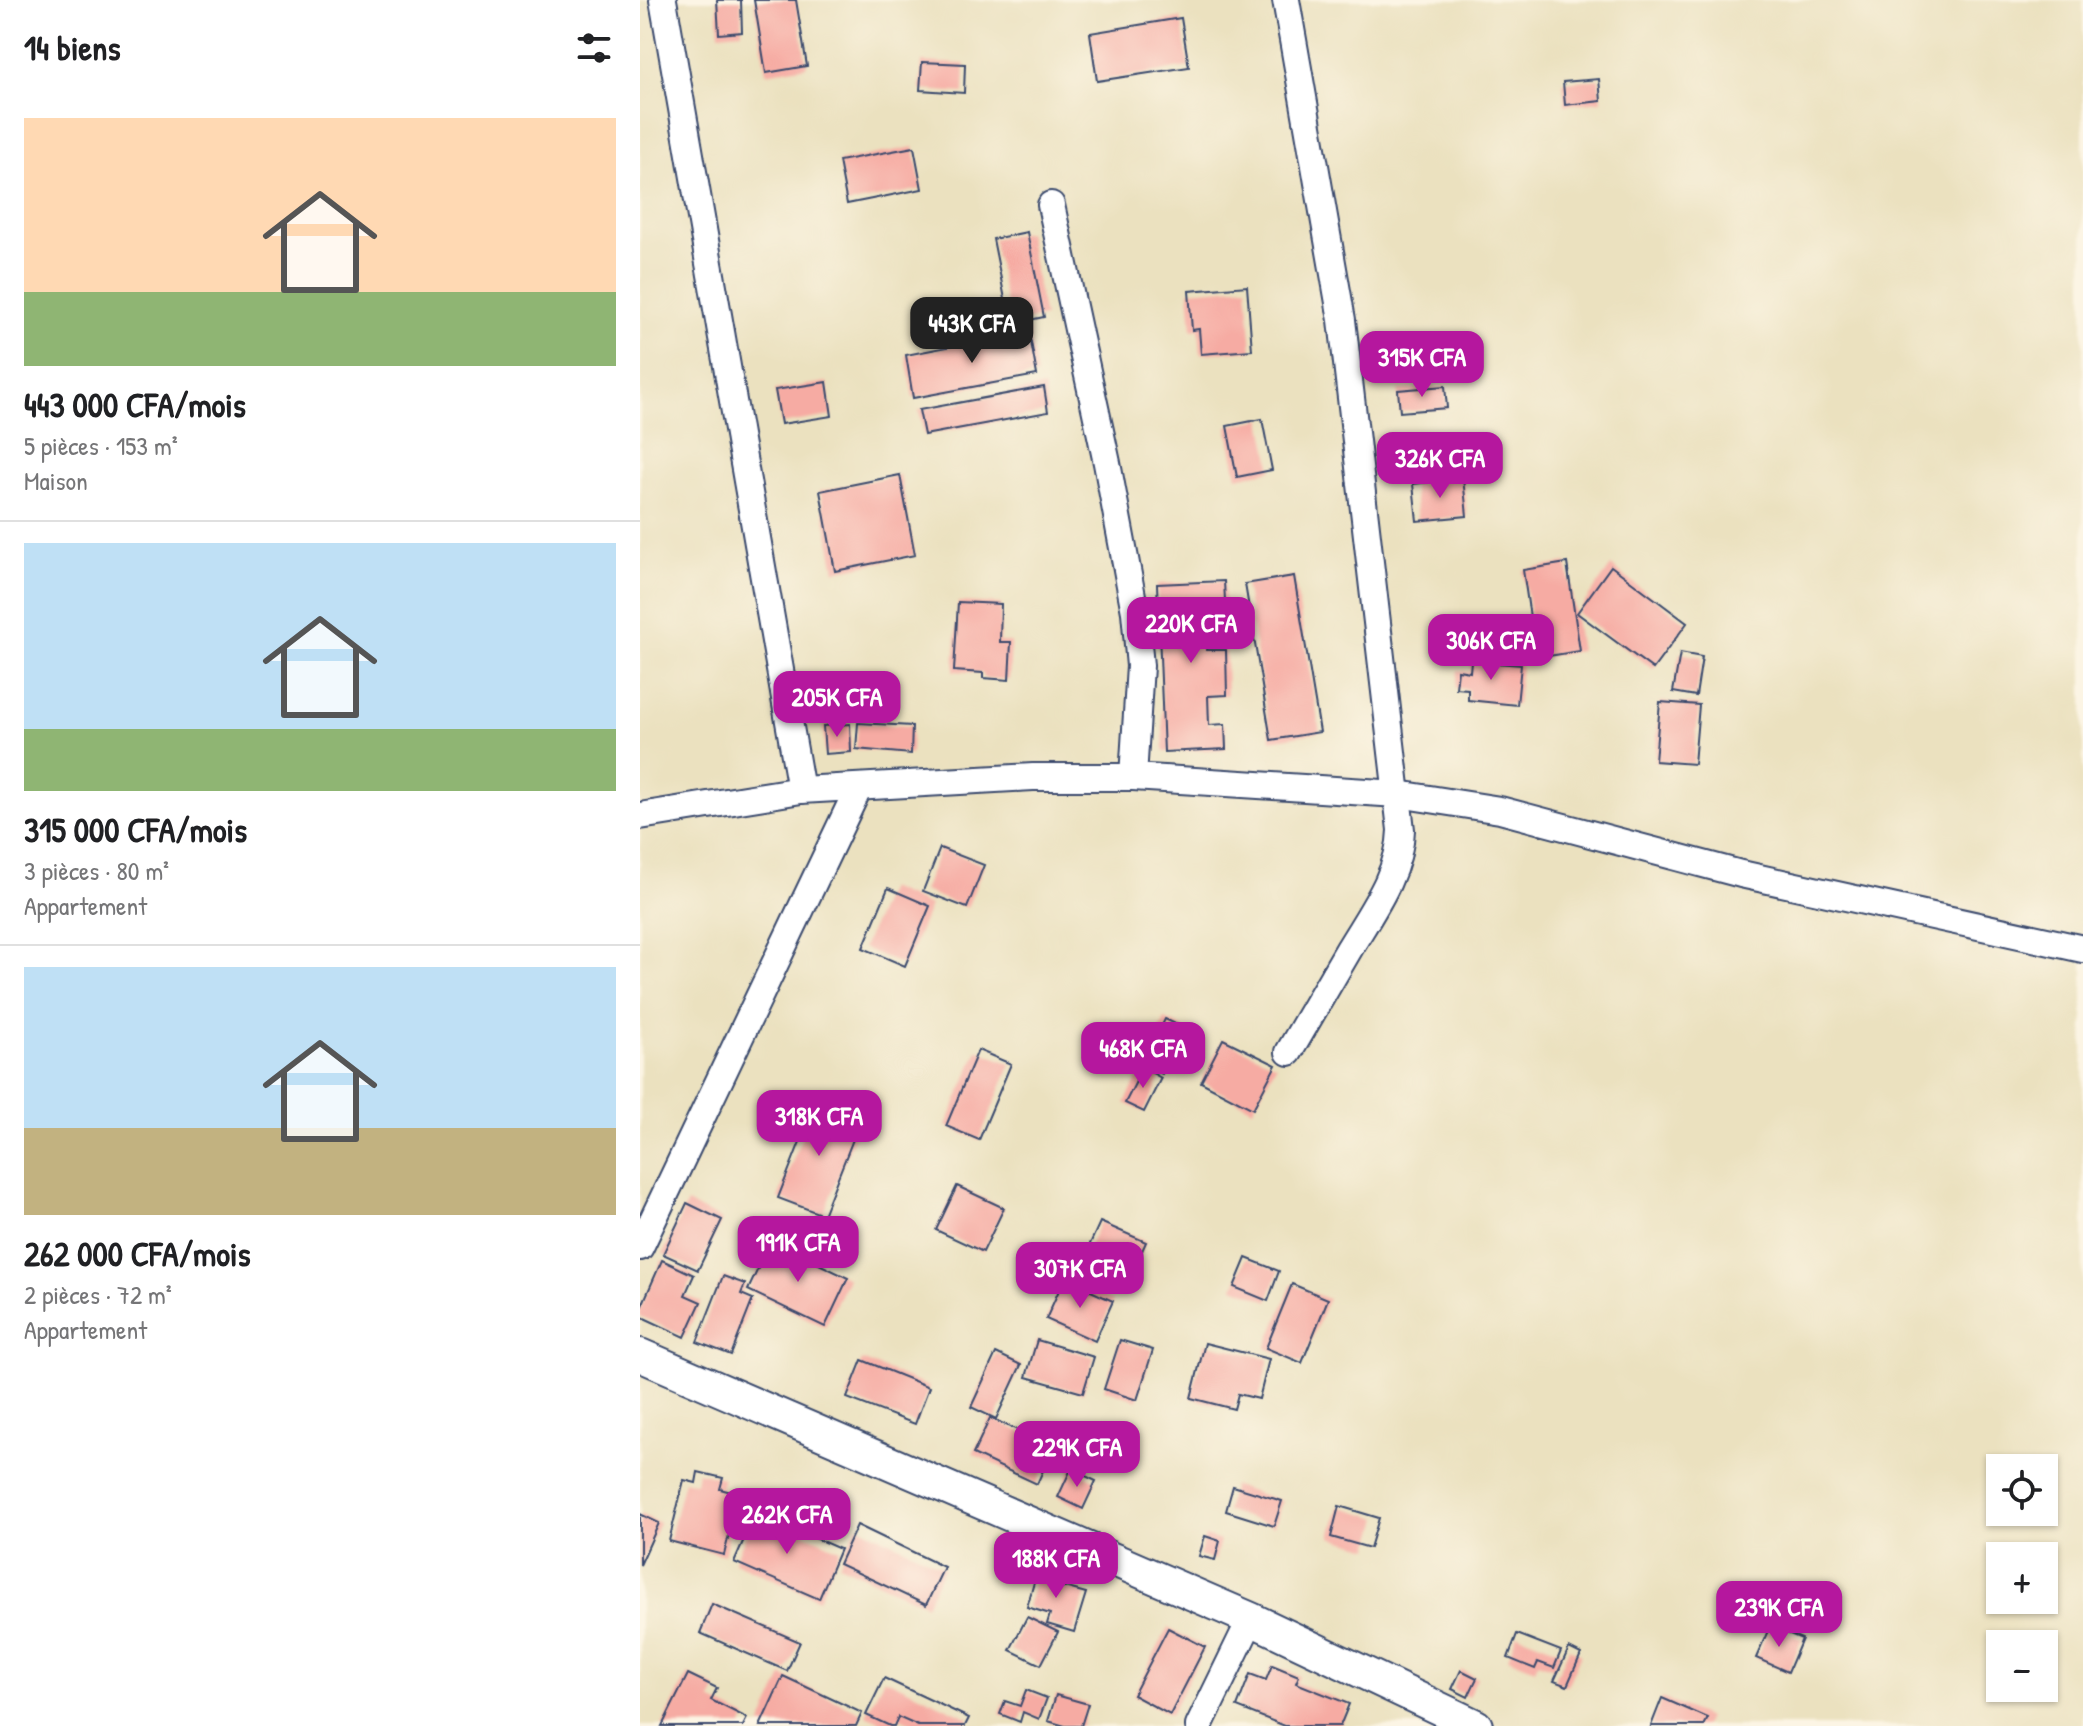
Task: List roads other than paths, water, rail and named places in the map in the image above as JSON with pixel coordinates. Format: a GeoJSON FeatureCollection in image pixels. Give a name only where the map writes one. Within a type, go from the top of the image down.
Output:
{"type":"FeatureCollection","features":[{"type":"Feature","properties":{"kind":"street"},"geometry":{"type":"LineString","coordinates":[[663,0],[801,790]]}},
{"type":"Feature","properties":{"kind":"street"},"geometry":{"type":"LineString","coordinates":[[1286,0],[1342,320],[1401,830],[1401,848],[1396,865],[1381,896],[1289,1052]]}},
{"type":"Feature","properties":{"kind":"street"},"geometry":{"type":"LineString","coordinates":[[1051,205],[1107,463],[1135,612],[1140,666],[1133,777]]}},
{"type":"Feature","properties":{"kind":"street"},"geometry":{"type":"LineString","coordinates":[[640,816],[801,790],[1033,777],[1133,777],[1398,794],[1500,810],[1741,874],[2083,949]]}},
{"type":"Feature","properties":{"kind":"street"},"geometry":{"type":"LineString","coordinates":[[640,1247],[859,787]]}},
{"type":"Feature","properties":{"kind":"street"},"geometry":{"type":"LineString","coordinates":[[640,1355],[1251,1619],[1476,1726]]}},
{"type":"Feature","properties":{"kind":"street"},"geometry":{"type":"LineString","coordinates":[[1199,1726],[1251,1619]]}}]}
